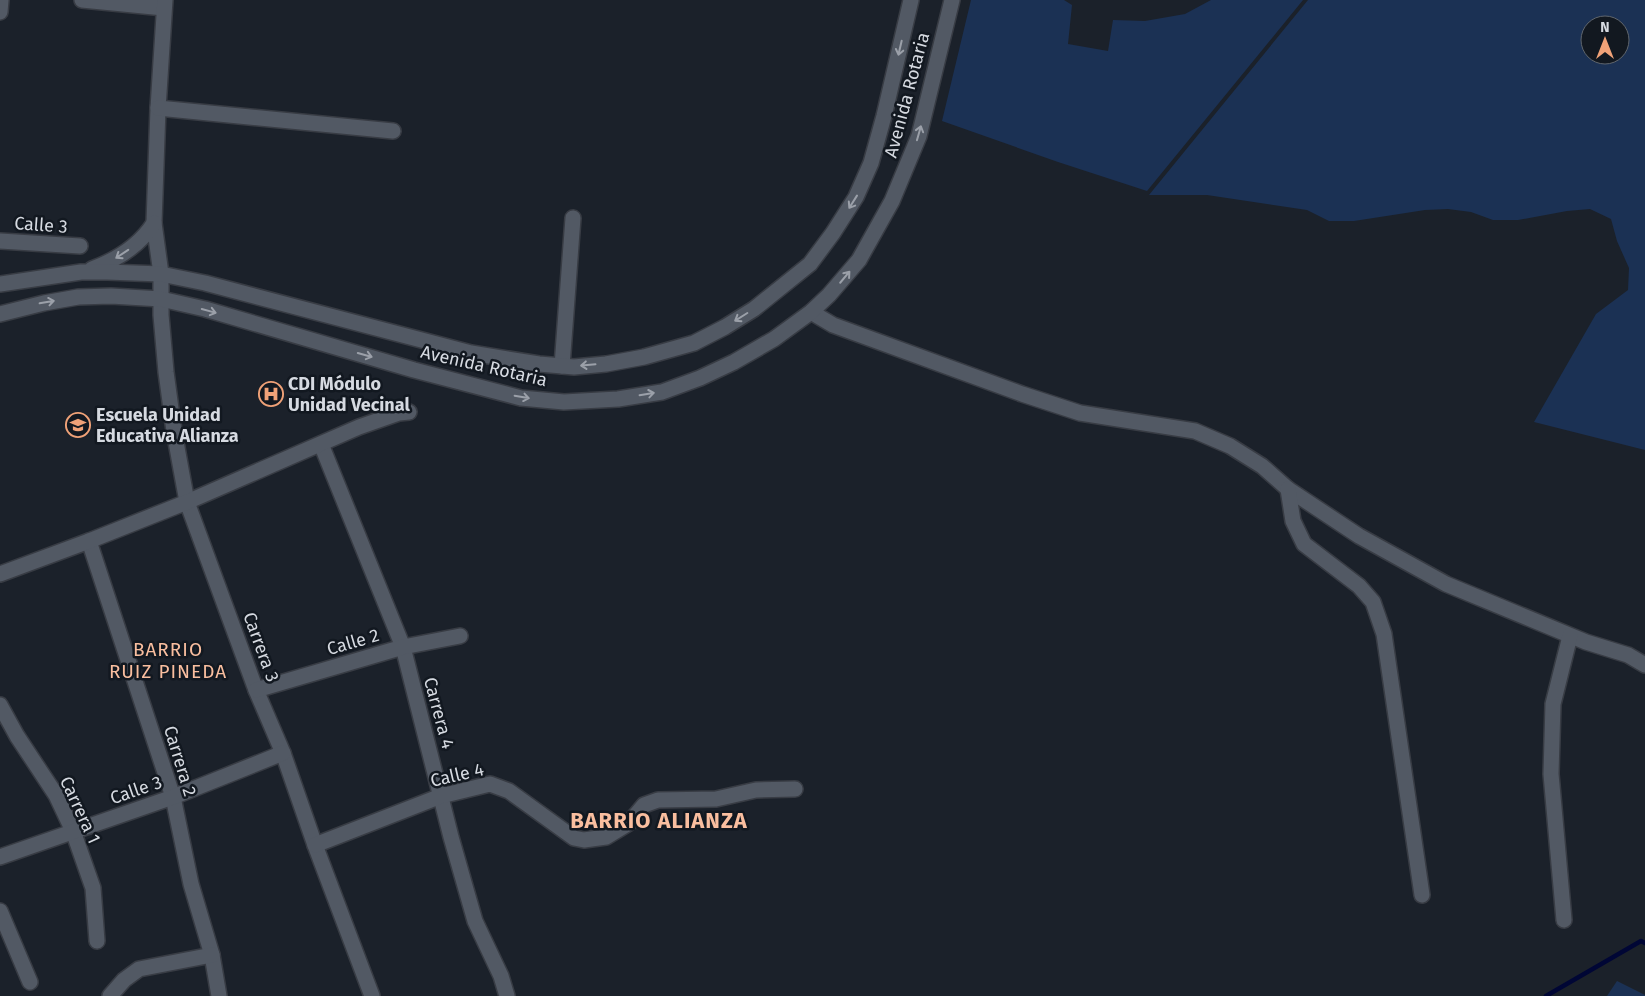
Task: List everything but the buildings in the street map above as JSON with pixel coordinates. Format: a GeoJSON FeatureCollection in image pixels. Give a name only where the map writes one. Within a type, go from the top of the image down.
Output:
{"type":"FeatureCollection","features":[{"type":"Feature","properties":{"kind":"street"},"geometry":{"type":"LineString","coordinates":[[0,12],[1,0]]}},
{"type":"Feature","properties":{"kind":"street"},"geometry":{"type":"LineString","coordinates":[[82,0],[165,4]]}},
{"type":"Feature","properties":{"kind":"street","name":"Avenida Rotaria"},"geometry":{"type":"LineString","coordinates":[[0,284],[81,272],[161,274],[205,283],[471,353],[562,366],[606,364],[644,358],[694,343],[754,309],[810,264],[856,198],[871,164],[911,0]]}},
{"type":"Feature","properties":{"kind":"street","name":"Avenida Rotaria"},"geometry":{"type":"LineString","coordinates":[[0,314],[44,303],[78,298],[110,296],[161,299],[205,309],[414,370],[520,398],[564,402],[618,399],[662,392],[700,378],[734,362],[774,339],[811,312],[829,295],[858,260],[892,201],[919,136],[952,0]]}},
{"type":"Feature","properties":{"kind":"street","name":"Carrera 3"},"geometry":{"type":"LineString","coordinates":[[165,4],[158,108],[154,223],[161,274],[166,372],[174,431],[187,502],[256,690],[283,753],[315,845],[372,996]]}},
{"type":"Feature","properties":{"kind":"street"},"geometry":{"type":"LineString","coordinates":[[158,108],[393,131]]}},
{"type":"Feature","properties":{"kind":"street"},"geometry":{"type":"LineString","coordinates":[[562,366],[573,218]]}},
{"type":"Feature","properties":{"kind":"street"},"geometry":{"type":"LineString","coordinates":[[81,272],[94,269],[119,256],[149,232],[154,223]]}},
{"type":"Feature","properties":{"kind":"street","name":"Calle 3"},"geometry":{"type":"LineString","coordinates":[[0,241],[80,246]]}},
{"type":"Feature","properties":{"kind":"street"},"geometry":{"type":"LineString","coordinates":[[811,312],[833,325],[1022,394],[1080,412],[1195,431],[1230,446],[1262,466],[1288,489],[1359,536],[1446,584],[1570,636],[1628,655],[1645,665]]}},
{"type":"Feature","properties":{"kind":"street"},"geometry":{"type":"LineString","coordinates":[[0,574],[88,542],[187,502],[358,427],[404,413]]}},
{"type":"Feature","properties":{"kind":"street","name":"Carrera 4"},"geometry":{"type":"LineString","coordinates":[[322,444],[403,647],[475,921],[501,976],[507,996]]}},
{"type":"Feature","properties":{"kind":"street"},"geometry":{"type":"LineString","coordinates":[[1288,489],[1293,521],[1304,544],[1359,586],[1373,602],[1384,634],[1422,895]]}},
{"type":"Feature","properties":{"kind":"street","name":"Carrera 2"},"geometry":{"type":"LineString","coordinates":[[88,542],[172,797],[191,884],[212,955],[219,996]]}},
{"type":"Feature","properties":{"kind":"street","name":"Calle 2"},"geometry":{"type":"LineString","coordinates":[[256,690],[403,647],[460,636]]}},
{"type":"Feature","properties":{"kind":"street"},"geometry":{"type":"LineString","coordinates":[[1564,920],[1551,774],[1552,704],[1570,636]]}},
{"type":"Feature","properties":{"kind":"street","name":"Carrera 1"},"geometry":{"type":"LineString","coordinates":[[0,705],[17,736],[56,795],[73,831],[93,888],[98,941]]}},
{"type":"Feature","properties":{"kind":"street","name":"Calle 3"},"geometry":{"type":"LineString","coordinates":[[0,857],[172,797],[283,753]]}},
{"type":"Feature","properties":{"kind":"street","name":"Calle 4"},"geometry":{"type":"LineString","coordinates":[[315,845],[441,796],[490,784],[509,790],[574,838],[584,840],[606,837],[629,823],[644,805],[658,800],[716,799],[756,790],[795,789]]}},
{"type":"Feature","properties":{"kind":"street"},"geometry":{"type":"LineString","coordinates":[[0,911],[30,982]]}},
{"type":"Feature","properties":{"kind":"street"},"geometry":{"type":"LineString","coordinates":[[110,996],[124,980],[139,969],[212,955]]}},
{"type":"Feature","properties":{"kind":"street"},"geometry":{"type":"LineString","coordinates":[[124,980],[128,996]]}},
{"type":"Feature","properties":{"kind":"shaded area"},"geometry":{"type":"Polygon","coordinates":[[[971,0],[1064,0],[1072,5],[1068,44],[1108,51],[1113,20],[1145,21],[1185,14],[1211,0],[1303,0],[1147,191],[942,121],[971,0]]]}},
{"type":"Feature","properties":{"kind":"shaded area"},"geometry":{"type":"Polygon","coordinates":[[[1308,0],[1645,0],[1645,450],[1534,422],[1596,314],[1628,290],[1629,268],[1617,241],[1611,219],[1590,209],[1518,220],[1493,220],[1471,212],[1448,209],[1425,210],[1354,221],[1329,221],[1307,210],[1207,195],[1149,195],[1308,0]]]}},
{"type":"Feature","properties":{"kind":"shaded area"},"geometry":{"type":"Polygon","coordinates":[[[1617,981],[1645,995],[1645,996],[1607,996],[1617,981]]]}},
{"type":"Feature","properties":{"kind":"waterway"},"geometry":{"type":"LineString","coordinates":[[1546,996],[1641,941],[1645,943]]}},
{"type":"Feature","properties":{"kind":"place","name":"CDI Módulo Unidad Vecinal"},"geometry":{"type":"Point","coordinates":[271,394]}},
{"type":"Feature","properties":{"kind":"place","name":"Escuela Unidad Educativa Alianza"},"geometry":{"type":"Point","coordinates":[78,425]}},
{"type":"Feature","properties":{"kind":"district","name":"BARRIO RUIZ PINEDA"},"geometry":{"type":"Point","coordinates":[168,660]}},
{"type":"Feature","properties":{"kind":"district","name":"BARRIO ALIANZA"},"geometry":{"type":"Point","coordinates":[659,820]}}]}
